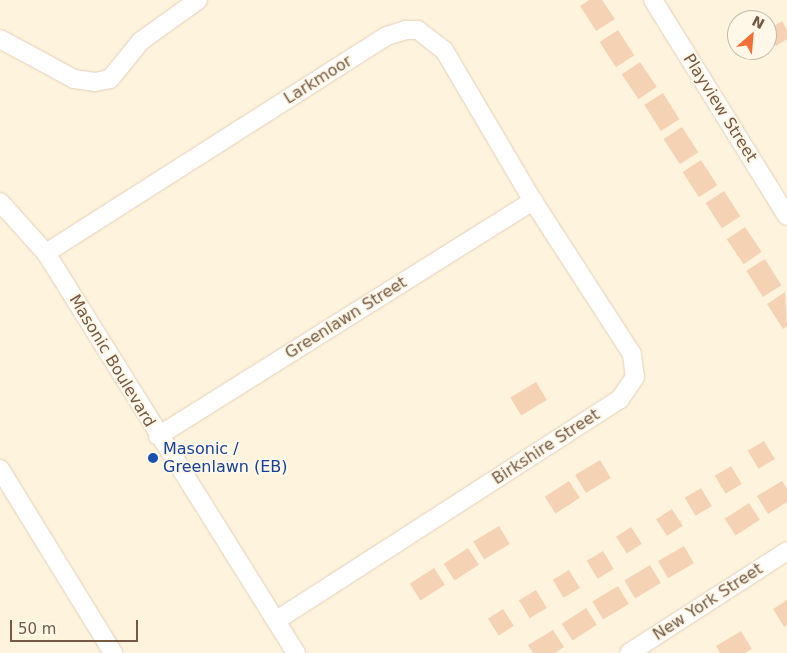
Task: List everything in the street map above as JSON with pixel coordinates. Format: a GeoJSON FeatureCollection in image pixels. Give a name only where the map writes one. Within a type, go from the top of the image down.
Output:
{"type":"FeatureCollection","features":[{"type":"Feature","properties":{"kind":"street"},"geometry":{"type":"LineString","coordinates":[[0,39],[74,79],[95,82],[110,79],[141,41],[198,0]]}},
{"type":"Feature","properties":{"kind":"street","name":"Playview Street"},"geometry":{"type":"LineString","coordinates":[[653,0],[787,216]]}},
{"type":"Feature","properties":{"kind":"street","name":"Larkmoor"},"geometry":{"type":"LineString","coordinates":[[46,253],[387,36],[405,30],[418,30],[444,50],[533,201]]}},
{"type":"Feature","properties":{"kind":"street","name":"Greenlawn Street"},"geometry":{"type":"LineString","coordinates":[[158,436],[533,201]]}},
{"type":"Feature","properties":{"kind":"street","name":"Birkshire Street"},"geometry":{"type":"LineString","coordinates":[[276,621],[620,399],[628,389],[635,377],[632,354],[533,201]]}},
{"type":"Feature","properties":{"kind":"street","name":"Masonic Boulevard"},"geometry":{"type":"LineString","coordinates":[[0,202],[46,253],[158,436],[296,653]]}},
{"type":"Feature","properties":{"kind":"street"},"geometry":{"type":"LineString","coordinates":[[0,469],[113,653]]}},
{"type":"Feature","properties":{"kind":"street","name":"New York Street"},"geometry":{"type":"LineString","coordinates":[[629,653],[787,551]]}},
{"type":"Feature","properties":{"kind":"building"},"geometry":{"type":"Polygon","coordinates":[[[589,0],[602,0],[615,19],[596,31],[580,6],[589,0]]]}},
{"type":"Feature","properties":{"kind":"building"},"geometry":{"type":"Polygon","coordinates":[[[782,21],[787,30],[787,39],[777,45],[777,24],[782,21]]]}},
{"type":"Feature","properties":{"kind":"building"},"geometry":{"type":"Polygon","coordinates":[[[618,30],[634,55],[616,67],[600,42],[618,30]]]}},
{"type":"Feature","properties":{"kind":"building"},"geometry":{"type":"Polygon","coordinates":[[[640,62],[657,87],[639,99],[622,74],[640,62]]]}},
{"type":"Feature","properties":{"kind":"building"},"geometry":{"type":"Polygon","coordinates":[[[663,93],[679,119],[661,131],[644,105],[663,93]]]}},
{"type":"Feature","properties":{"kind":"building"},"geometry":{"type":"Polygon","coordinates":[[[682,127],[698,152],[680,164],[664,139],[682,127]]]}},
{"type":"Feature","properties":{"kind":"building"},"geometry":{"type":"Polygon","coordinates":[[[701,160],[717,185],[699,197],[683,172],[701,160]]]}},
{"type":"Feature","properties":{"kind":"building"},"geometry":{"type":"Polygon","coordinates":[[[724,191],[740,216],[722,228],[706,203],[724,191]]]}},
{"type":"Feature","properties":{"kind":"building"},"geometry":{"type":"Polygon","coordinates":[[[745,227],[762,252],[744,264],[727,239],[745,227]]]}},
{"type":"Feature","properties":{"kind":"building"},"geometry":{"type":"Polygon","coordinates":[[[765,259],[781,285],[763,297],[746,271],[765,259]]]}},
{"type":"Feature","properties":{"kind":"building"},"geometry":{"type":"Polygon","coordinates":[[[785,292],[787,326],[783,329],[767,304],[785,292]]]}},
{"type":"Feature","properties":{"kind":"building"},"geometry":{"type":"Polygon","coordinates":[[[536,382],[547,400],[521,415],[510,397],[536,382]]]}},
{"type":"Feature","properties":{"kind":"building"},"geometry":{"type":"Polygon","coordinates":[[[764,441],[775,459],[759,469],[748,451],[764,441]]]}},
{"type":"Feature","properties":{"kind":"building"},"geometry":{"type":"Polygon","coordinates":[[[600,460],[611,478],[586,493],[575,475],[600,460]]]}},
{"type":"Feature","properties":{"kind":"building"},"geometry":{"type":"Polygon","coordinates":[[[731,466],[742,484],[726,494],[715,476],[731,466]]]}},
{"type":"Feature","properties":{"kind":"building"},"geometry":{"type":"Polygon","coordinates":[[[569,481],[580,498],[556,514],[545,497],[569,481]]]}},
{"type":"Feature","properties":{"kind":"building"},"geometry":{"type":"Polygon","coordinates":[[[782,481],[787,489],[787,502],[768,514],[757,496],[782,481]]]}},
{"type":"Feature","properties":{"kind":"building"},"geometry":{"type":"Polygon","coordinates":[[[701,488],[712,506],[696,516],[685,498],[701,488]]]}},
{"type":"Feature","properties":{"kind":"building"},"geometry":{"type":"Polygon","coordinates":[[[749,503],[760,520],[736,536],[725,519],[749,503]]]}},
{"type":"Feature","properties":{"kind":"building"},"geometry":{"type":"Polygon","coordinates":[[[672,509],[683,526],[667,536],[656,519],[672,509]]]}},
{"type":"Feature","properties":{"kind":"building"},"geometry":{"type":"Polygon","coordinates":[[[499,526],[510,544],[484,559],[473,541],[499,526]]]}},
{"type":"Feature","properties":{"kind":"building"},"geometry":{"type":"Polygon","coordinates":[[[631,527],[642,544],[627,554],[616,537],[631,527]]]}},
{"type":"Feature","properties":{"kind":"building"},"geometry":{"type":"Polygon","coordinates":[[[684,546],[694,563],[668,578],[658,561],[684,546]]]}},
{"type":"Feature","properties":{"kind":"building"},"geometry":{"type":"Polygon","coordinates":[[[468,548],[479,565],[455,581],[444,564],[468,548]]]}},
{"type":"Feature","properties":{"kind":"building"},"geometry":{"type":"Polygon","coordinates":[[[603,551],[614,569],[598,579],[587,561],[603,551]]]}},
{"type":"Feature","properties":{"kind":"building"},"geometry":{"type":"Polygon","coordinates":[[[650,565],[661,583],[635,598],[624,580],[650,565]]]}},
{"type":"Feature","properties":{"kind":"building"},"geometry":{"type":"Polygon","coordinates":[[[434,568],[445,585],[421,601],[410,584],[434,568]]]}},
{"type":"Feature","properties":{"kind":"building"},"geometry":{"type":"Polygon","coordinates":[[[569,570],[580,588],[564,598],[553,580],[569,570]]]}},
{"type":"Feature","properties":{"kind":"building"},"geometry":{"type":"Polygon","coordinates":[[[618,586],[629,604],[603,619],[592,601],[618,586]]]}},
{"type":"Feature","properties":{"kind":"building"},"geometry":{"type":"Polygon","coordinates":[[[536,590],[547,608],[530,618],[519,600],[536,590]]]}},
{"type":"Feature","properties":{"kind":"building"},"geometry":{"type":"Polygon","coordinates":[[[787,600],[787,625],[784,627],[773,609],[787,600]]]}},
{"type":"Feature","properties":{"kind":"building"},"geometry":{"type":"Polygon","coordinates":[[[586,608],[597,625],[573,641],[562,624],[586,608]]]}},
{"type":"Feature","properties":{"kind":"building"},"geometry":{"type":"Polygon","coordinates":[[[503,609],[514,626],[499,636],[488,619],[503,609]]]}},
{"type":"Feature","properties":{"kind":"building"},"geometry":{"type":"Polygon","coordinates":[[[553,630],[564,647],[555,653],[533,653],[528,645],[553,630]]]}},
{"type":"Feature","properties":{"kind":"building"},"geometry":{"type":"Polygon","coordinates":[[[741,631],[752,649],[745,653],[720,653],[716,646],[741,631]]]}},
{"type":"Feature","properties":{"kind":"place","name":"Masonic / Greenlawn (EB)"},"geometry":{"type":"Point","coordinates":[153,458]}}]}
